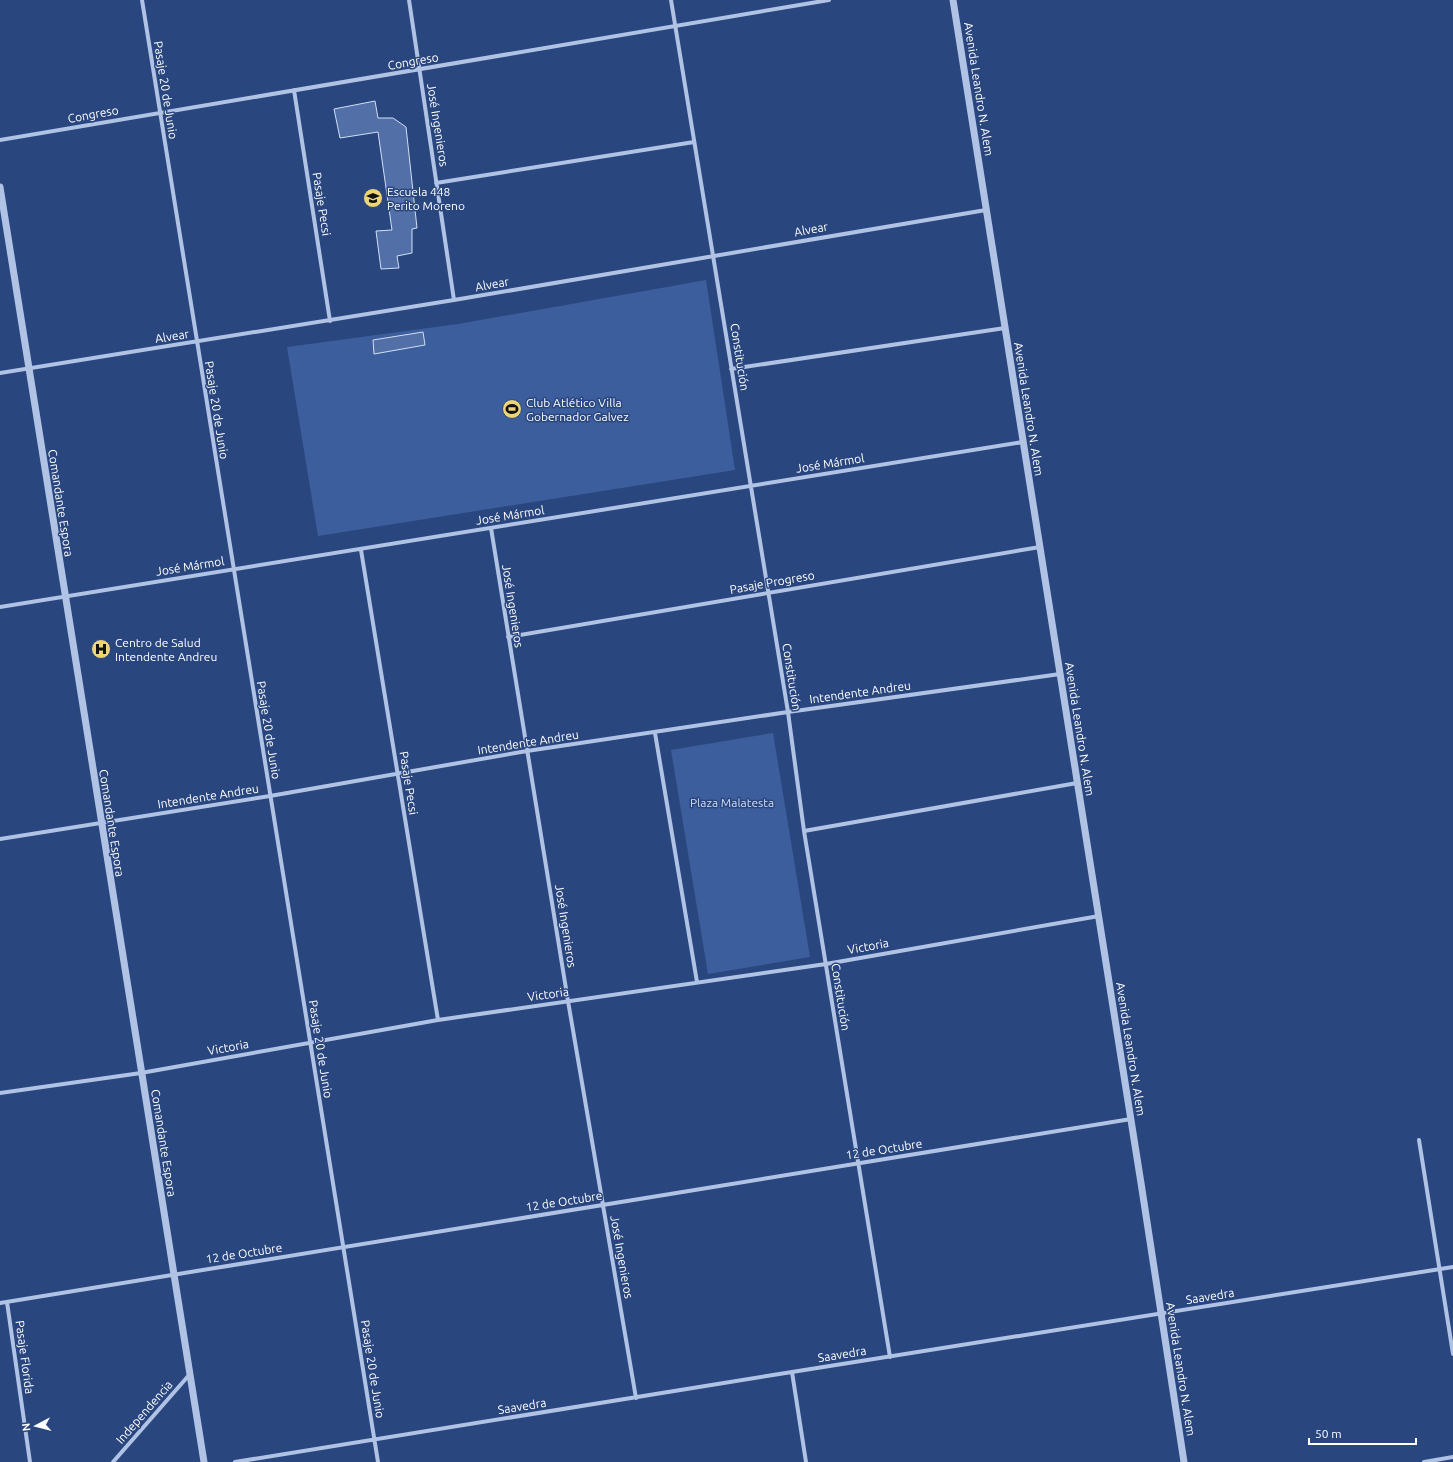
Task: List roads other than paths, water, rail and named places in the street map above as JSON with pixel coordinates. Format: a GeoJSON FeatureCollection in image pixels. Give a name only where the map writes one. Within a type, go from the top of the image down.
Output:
{"type":"FeatureCollection","features":[{"type":"Feature","properties":{"kind":"street","name":"Pasaje 20 de Junio"},"geometry":{"type":"LineString","coordinates":[[142,0],[378,1462]]}},
{"type":"Feature","properties":{"kind":"street","name":"José Ingenieros"},"geometry":{"type":"LineString","coordinates":[[408,0],[454,300]]}},
{"type":"Feature","properties":{"kind":"street","name":"Constitución"},"geometry":{"type":"LineString","coordinates":[[671,0],[788,712],[804,831],[890,1357]]}},
{"type":"Feature","properties":{"kind":"street","name":"Congreso"},"geometry":{"type":"LineString","coordinates":[[0,140],[829,0]]}},
{"type":"Feature","properties":{"kind":"street","name":"Avenida Leandro N. Alem"},"geometry":{"type":"LineString","coordinates":[[953,0],[1162,1313],[1184,1462]]}},
{"type":"Feature","properties":{"kind":"street","name":"Pasaje Pecsi"},"geometry":{"type":"LineString","coordinates":[[294,90],[330,321]]}},
{"type":"Feature","properties":{"kind":"street"},"geometry":{"type":"LineString","coordinates":[[436,183],[694,142]]}},
{"type":"Feature","properties":{"kind":"street","name":"Comandante Espora"},"geometry":{"type":"LineString","coordinates":[[0,187],[204,1462]]}},
{"type":"Feature","properties":{"kind":"street","name":"Alvear"},"geometry":{"type":"LineString","coordinates":[[0,373],[330,321],[986,210]]}},
{"type":"Feature","properties":{"kind":"street"},"geometry":{"type":"LineString","coordinates":[[732,369],[1005,328]]}},
{"type":"Feature","properties":{"kind":"street","name":"José Mármol"},"geometry":{"type":"LineString","coordinates":[[0,607],[361,550],[1023,442]]}},
{"type":"Feature","properties":{"kind":"street","name":"José Ingenieros"},"geometry":{"type":"LineString","coordinates":[[490,528],[568,1001],[636,1398]]}},
{"type":"Feature","properties":{"kind":"street","name":"Pasaje Progreso"},"geometry":{"type":"LineString","coordinates":[[508,637],[1040,547]]}},
{"type":"Feature","properties":{"kind":"street","name":"Pasaje Pecsi"},"geometry":{"type":"LineString","coordinates":[[361,550],[438,1020]]}},
{"type":"Feature","properties":{"kind":"street","name":"Intendente Andreu"},"geometry":{"type":"LineString","coordinates":[[0,839],[270,796],[527,751],[788,712],[1060,674]]}},
{"type":"Feature","properties":{"kind":"street"},"geometry":{"type":"LineString","coordinates":[[655,733],[697,982]]}},
{"type":"Feature","properties":{"kind":"street"},"geometry":{"type":"LineString","coordinates":[[804,831],[1078,783]]}},
{"type":"Feature","properties":{"kind":"street","name":"Victoria"},"geometry":{"type":"LineString","coordinates":[[0,1093],[141,1073],[438,1020],[826,964],[1099,916]]}},
{"type":"Feature","properties":{"kind":"street","name":"12 de Octubre"},"geometry":{"type":"LineString","coordinates":[[0,1303],[1131,1119]]}},
{"type":"Feature","properties":{"kind":"street"},"geometry":{"type":"LineString","coordinates":[[1419,1140],[1453,1354]]}},
{"type":"Feature","properties":{"kind":"street","name":"Saavedra"},"geometry":{"type":"LineString","coordinates":[[235,1462],[1453,1267]]}},
{"type":"Feature","properties":{"kind":"street","name":"Pasaje Florida"},"geometry":{"type":"LineString","coordinates":[[7,1302],[30,1462]]}},
{"type":"Feature","properties":{"kind":"street"},"geometry":{"type":"LineString","coordinates":[[792,1372],[806,1462]]}},
{"type":"Feature","properties":{"kind":"street","name":"Independencia"},"geometry":{"type":"LineString","coordinates":[[113,1462],[190,1374]]}},
{"type":"Feature","properties":{"kind":"street"},"geometry":{"type":"LineString","coordinates":[[1424,1462],[1453,1457]]}},
{"type":"Feature","properties":{"kind":"place","name":"Escuela 448 Perito Moreno"},"geometry":{"type":"Point","coordinates":[373,198]}},
{"type":"Feature","properties":{"kind":"place","name":"Club Atlético Villa Gobernador Galvez"},"geometry":{"type":"Point","coordinates":[512,409]}},
{"type":"Feature","properties":{"kind":"place","name":"Centro de Salud Intendente Andreu"},"geometry":{"type":"Point","coordinates":[101,649]}},
{"type":"Feature","properties":{"kind":"park label","name":"Plaza Malatesta"},"geometry":{"type":"Point","coordinates":[732,802]}}]}
